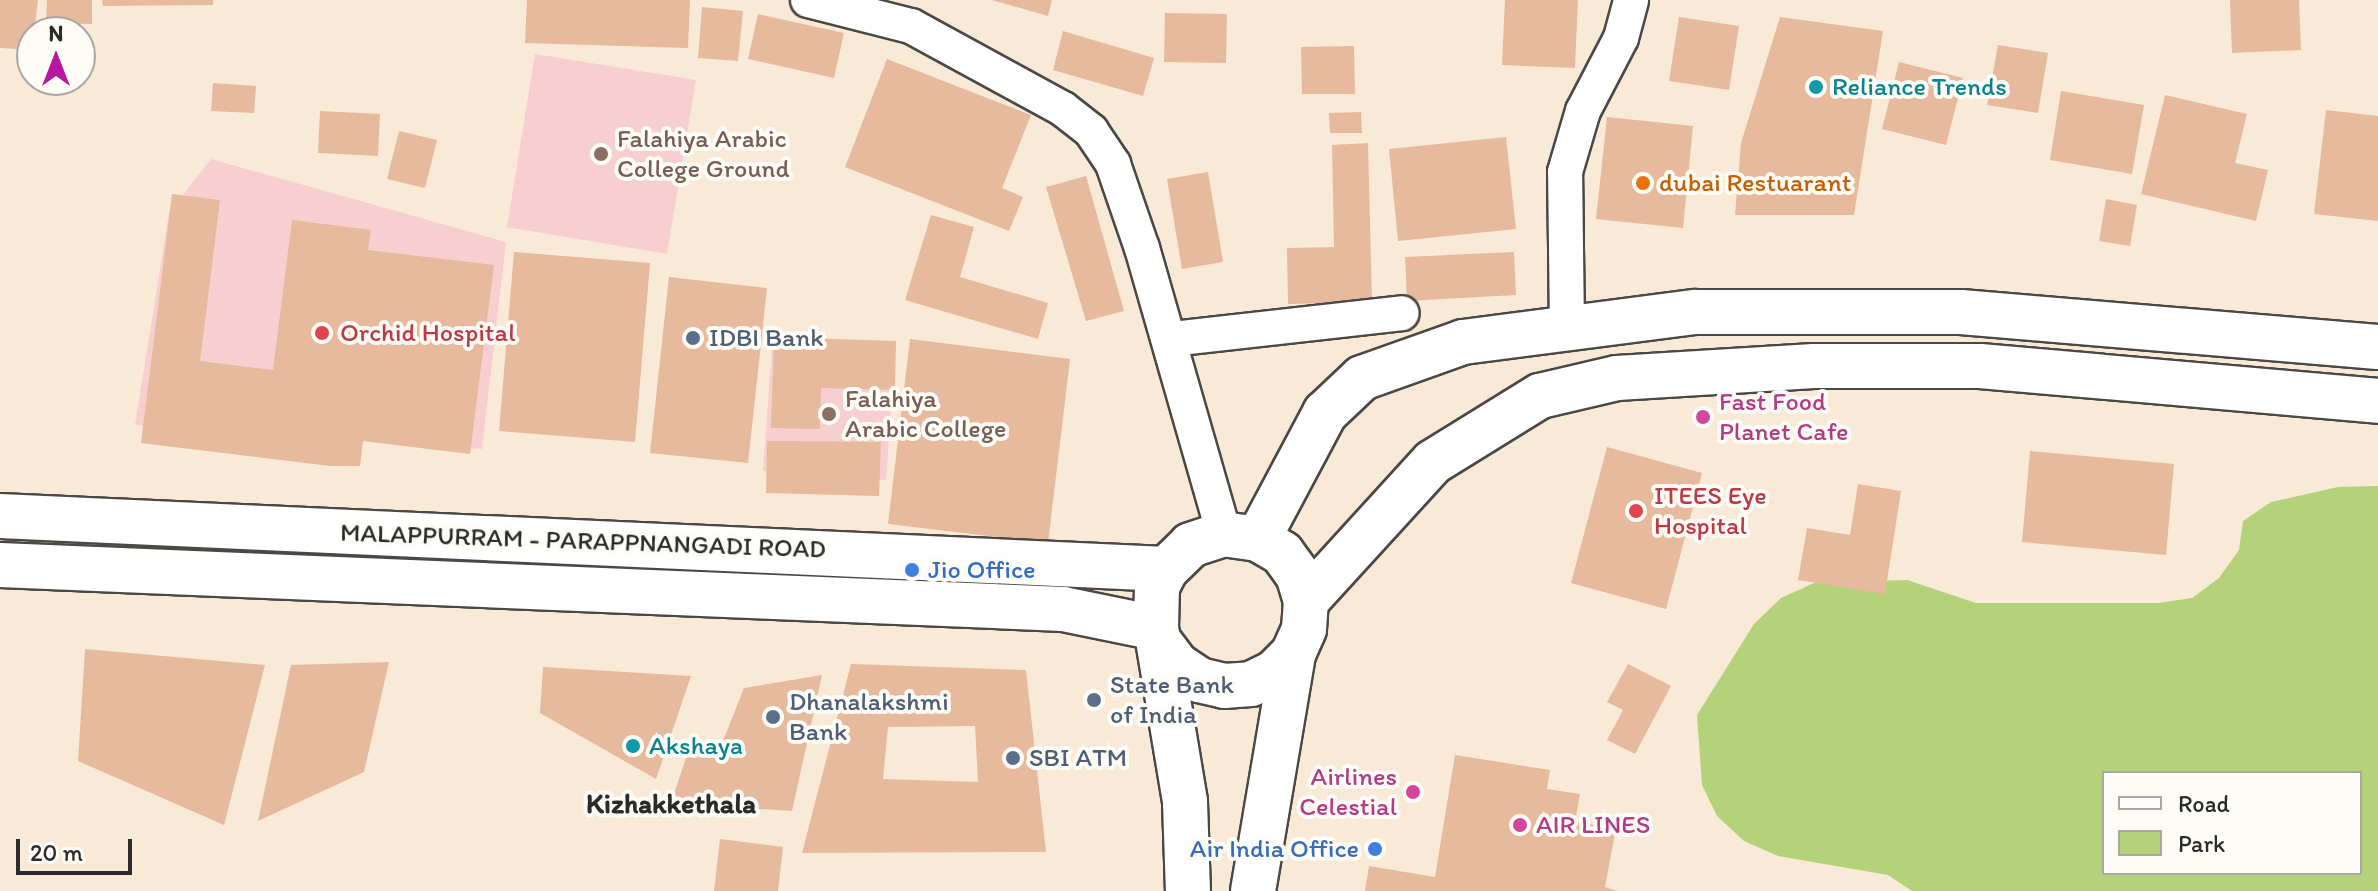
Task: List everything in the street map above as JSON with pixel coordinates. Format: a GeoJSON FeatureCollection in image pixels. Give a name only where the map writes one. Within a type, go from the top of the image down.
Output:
{"type":"FeatureCollection","features":[{"type":"Feature","properties":{"kind":"main road"},"geometry":{"type":"LineString","coordinates":[[1241,537],[1325,413],[1362,378],[1463,342],[1695,312],[1961,312],[2378,347]]}},
{"type":"Feature","properties":{"kind":"main road"},"geometry":{"type":"LineString","coordinates":[[2018,369],[2021,317]]}},
{"type":"Feature","properties":{"kind":"main road"},"geometry":{"type":"LineString","coordinates":[[1306,601],[1433,462],[1540,396],[1617,378],[1736,369],[2018,369],[2378,401]]}},
{"type":"Feature","properties":{"kind":"main road","name":"MALAPPURRAM - PARAPPNANGADI ROAD"},"geometry":{"type":"LineString","coordinates":[[0,516],[1166,569]]}},
{"type":"Feature","properties":{"kind":"main road"},"geometry":{"type":"LineString","coordinates":[[1188,891],[1185,802],[1159,636],[1157,587],[1166,569],[1191,545],[1241,537],[1282,553],[1298,575],[1306,601],[1304,629],[1293,654],[1253,891]]}},
{"type":"Feature","properties":{"kind":"main road","name":"MALAPPURRAM - PARAPPNANGADI ROAD"},"geometry":{"type":"LineString","coordinates":[[0,565],[1063,609],[1159,636]]}},
{"type":"Feature","properties":{"kind":"main road"},"geometry":{"type":"LineString","coordinates":[[1159,636],[1177,665],[1199,680],[1224,686],[1262,678],[1293,654]]}},
{"type":"Feature","properties":{"kind":"street"},"geometry":{"type":"LineString","coordinates":[[808,0],[911,26],[1063,109],[1091,131],[1113,164],[1241,537]]}},
{"type":"Feature","properties":{"kind":"street"},"geometry":{"type":"LineString","coordinates":[[1567,329],[1565,172],[1583,111],[1621,38],[1631,0]]}},
{"type":"Feature","properties":{"kind":"street"},"geometry":{"type":"LineString","coordinates":[[1172,339],[1402,313]]}},
{"type":"Feature","properties":{"kind":"shaded area","name":"Falahiya Arabic College Ground"},"geometry":{"type":"Polygon","coordinates":[[[535,54],[696,80],[667,254],[507,227],[535,54]]]}},
{"type":"Feature","properties":{"kind":"shaded area","name":"Orchid Hospital"},"geometry":{"type":"Polygon","coordinates":[[[211,159],[506,242],[482,449],[135,425],[169,213],[211,159]]]}},
{"type":"Feature","properties":{"kind":"shaded area","name":"Falahiya Arabic College"},"geometry":{"type":"Polygon","coordinates":[[[772,347],[895,356],[886,480],[763,471],[772,347]]]}},
{"type":"Feature","properties":{"kind":"green space"},"geometry":{"type":"Polygon","coordinates":[[[2378,486],[2378,891],[1912,891],[1888,875],[1778,856],[1744,841],[1717,816],[1702,785],[1697,715],[1754,624],[1781,598],[1814,583],[1907,580],[1976,603],[2158,603],[2192,598],[2219,578],[2239,550],[2243,521],[2271,502],[2338,487],[2378,486]]]}},
{"type":"Feature","properties":{"kind":"building"},"geometry":{"type":"Polygon","coordinates":[[[0,0],[38,0],[36,16],[16,16],[16,49],[0,48],[0,0]]]}},
{"type":"Feature","properties":{"kind":"building"},"geometry":{"type":"Polygon","coordinates":[[[47,0],[92,0],[92,16],[46,16],[47,0]]]}},
{"type":"Feature","properties":{"kind":"building"},"geometry":{"type":"Polygon","coordinates":[[[102,0],[213,0],[213,5],[103,6],[102,0]]]}},
{"type":"Feature","properties":{"kind":"building"},"geometry":{"type":"Polygon","coordinates":[[[527,0],[690,0],[688,48],[525,43],[527,0]]]}},
{"type":"Feature","properties":{"kind":"building"},"geometry":{"type":"Polygon","coordinates":[[[992,0],[1052,0],[1048,16],[992,0]]]}},
{"type":"Feature","properties":{"kind":"building"},"geometry":{"type":"Polygon","coordinates":[[[1505,0],[1578,0],[1575,68],[1502,65],[1505,0]]]}},
{"type":"Feature","properties":{"kind":"building"},"geometry":{"type":"Polygon","coordinates":[[[2230,0],[2299,0],[2301,50],[2232,53],[2230,0]]]}},
{"type":"Feature","properties":{"kind":"building"},"geometry":{"type":"Polygon","coordinates":[[[702,7],[743,11],[738,61],[698,58],[702,7]]]}},
{"type":"Feature","properties":{"kind":"building"},"geometry":{"type":"Polygon","coordinates":[[[1165,13],[1227,14],[1226,63],[1164,62],[1165,13]]]}},
{"type":"Feature","properties":{"kind":"building"},"geometry":{"type":"Polygon","coordinates":[[[758,14],[844,33],[834,78],[748,59],[758,14]]]}},
{"type":"Feature","properties":{"kind":"building"},"geometry":{"type":"Polygon","coordinates":[[[1679,17],[1739,26],[1729,90],[1669,81],[1679,17]]]}},
{"type":"Feature","properties":{"kind":"building","name":"Reliance Trends"},"geometry":{"type":"Polygon","coordinates":[[[1780,17],[1883,31],[1854,215],[1735,215],[1741,143],[1780,17]]]}},
{"type":"Feature","properties":{"kind":"building"},"geometry":{"type":"Polygon","coordinates":[[[1063,31],[1154,58],[1143,96],[1053,70],[1063,31]]]}},
{"type":"Feature","properties":{"kind":"building"},"geometry":{"type":"Polygon","coordinates":[[[1998,45],[2048,53],[2038,113],[1987,105],[1998,45]]]}},
{"type":"Feature","properties":{"kind":"building"},"geometry":{"type":"Polygon","coordinates":[[[1354,46],[1355,94],[1302,94],[1301,47],[1354,46]]]}},
{"type":"Feature","properties":{"kind":"building"},"geometry":{"type":"Polygon","coordinates":[[[887,59],[1031,115],[1002,188],[1023,197],[1009,231],[845,167],[887,59]]]}},
{"type":"Feature","properties":{"kind":"building"},"geometry":{"type":"Polygon","coordinates":[[[1899,62],[1963,78],[1946,145],[1882,129],[1899,62]]]}},
{"type":"Feature","properties":{"kind":"building"},"geometry":{"type":"Polygon","coordinates":[[[213,83],[256,86],[254,113],[211,111],[213,83]]]}},
{"type":"Feature","properties":{"kind":"building"},"geometry":{"type":"Polygon","coordinates":[[[2061,91],[2144,105],[2132,174],[2050,160],[2061,91]]]}},
{"type":"Feature","properties":{"kind":"building"},"geometry":{"type":"Polygon","coordinates":[[[2165,95],[2247,114],[2235,163],[2268,170],[2256,221],[2141,194],[2165,95]]]}},
{"type":"Feature","properties":{"kind":"building"},"geometry":{"type":"Polygon","coordinates":[[[2326,110],[2378,116],[2378,221],[2314,214],[2326,110]]]}},
{"type":"Feature","properties":{"kind":"building"},"geometry":{"type":"Polygon","coordinates":[[[320,111],[380,114],[378,156],[318,153],[320,111]]]}},
{"type":"Feature","properties":{"kind":"building"},"geometry":{"type":"Polygon","coordinates":[[[1361,112],[1362,133],[1330,133],[1329,113],[1361,112]]]}},
{"type":"Feature","properties":{"kind":"building","name":"dubai Restuarant"},"geometry":{"type":"Polygon","coordinates":[[[1607,117],[1693,126],[1683,228],[1596,219],[1607,117]]]}},
{"type":"Feature","properties":{"kind":"building"},"geometry":{"type":"Polygon","coordinates":[[[399,131],[437,140],[425,188],[387,179],[399,131]]]}},
{"type":"Feature","properties":{"kind":"building"},"geometry":{"type":"Polygon","coordinates":[[[1506,137],[1516,229],[1398,241],[1389,149],[1506,137]]]}},
{"type":"Feature","properties":{"kind":"building"},"geometry":{"type":"Polygon","coordinates":[[[1368,143],[1372,302],[1288,304],[1287,248],[1334,247],[1332,145],[1368,143]]]}},
{"type":"Feature","properties":{"kind":"building"},"geometry":{"type":"Polygon","coordinates":[[[1208,172],[1223,262],[1182,269],[1167,179],[1208,172]]]}},
{"type":"Feature","properties":{"kind":"building"},"geometry":{"type":"Polygon","coordinates":[[[1086,176],[1124,311],[1086,321],[1046,187],[1086,176]]]}},
{"type":"Feature","properties":{"kind":"building","name":"Orchid Hospital"},"geometry":{"type":"Polygon","coordinates":[[[172,194],[220,200],[200,361],[273,370],[292,220],[371,230],[368,250],[494,265],[470,454],[363,441],[360,466],[330,466],[141,443],[172,194]]]}},
{"type":"Feature","properties":{"kind":"building"},"geometry":{"type":"Polygon","coordinates":[[[2106,199],[2137,205],[2130,246],[2099,241],[2106,199]]]}},
{"type":"Feature","properties":{"kind":"building"},"geometry":{"type":"Polygon","coordinates":[[[931,215],[974,227],[960,277],[1048,303],[1038,339],[905,300],[931,215]]]}},
{"type":"Feature","properties":{"kind":"building"},"geometry":{"type":"Polygon","coordinates":[[[514,252],[650,263],[635,442],[499,431],[514,252]]]}},
{"type":"Feature","properties":{"kind":"building"},"geometry":{"type":"Polygon","coordinates":[[[1514,252],[1516,295],[1407,301],[1405,257],[1514,252]]]}},
{"type":"Feature","properties":{"kind":"building"},"geometry":{"type":"Polygon","coordinates":[[[669,277],[767,288],[748,463],[650,453],[669,277]]]}},
{"type":"Feature","properties":{"kind":"building"},"geometry":{"type":"Polygon","coordinates":[[[774,337],[896,341],[895,390],[821,388],[820,429],[771,428],[774,337]]]}},
{"type":"Feature","properties":{"kind":"building"},"geometry":{"type":"Polygon","coordinates":[[[910,339],[1070,359],[1048,543],[888,524],[910,339]]]}},
{"type":"Feature","properties":{"kind":"building"},"geometry":{"type":"Polygon","coordinates":[[[767,441],[881,442],[879,496],[766,493],[767,441]]]}},
{"type":"Feature","properties":{"kind":"building"},"geometry":{"type":"Polygon","coordinates":[[[1607,447],[1702,473],[1666,609],[1571,583],[1607,447]]]}},
{"type":"Feature","properties":{"kind":"building"},"geometry":{"type":"Polygon","coordinates":[[[2030,451],[2174,464],[2166,555],[2022,542],[2030,451]]]}},
{"type":"Feature","properties":{"kind":"building"},"geometry":{"type":"Polygon","coordinates":[[[1858,484],[1901,491],[1885,594],[1798,580],[1807,528],[1850,535],[1858,484]]]}},
{"type":"Feature","properties":{"kind":"building"},"geometry":{"type":"Polygon","coordinates":[[[85,649],[265,665],[224,825],[78,761],[85,649]]]}},
{"type":"Feature","properties":{"kind":"building"},"geometry":{"type":"Polygon","coordinates":[[[389,662],[364,772],[258,821],[291,665],[389,662]]]}},
{"type":"Feature","properties":{"kind":"building"},"geometry":{"type":"Polygon","coordinates":[[[851,664],[1026,670],[1046,852],[802,853],[851,664]],[[975,726],[888,727],[883,779],[978,782],[975,726]]]}},
{"type":"Feature","properties":{"kind":"building"},"geometry":{"type":"Polygon","coordinates":[[[1628,664],[1671,686],[1635,754],[1607,740],[1623,710],[1607,702],[1628,664]]]}},
{"type":"Feature","properties":{"kind":"building","name":"Akshaya"},"geometry":{"type":"Polygon","coordinates":[[[543,667],[691,676],[656,779],[540,713],[543,667]]]}},
{"type":"Feature","properties":{"kind":"building","name":"Dhanalakshmi Bank"},"geometry":{"type":"Polygon","coordinates":[[[822,675],[792,811],[671,803],[690,746],[719,751],[744,688],[822,675]]]}},
{"type":"Feature","properties":{"kind":"building","name":"AIR LINES"},"geometry":{"type":"Polygon","coordinates":[[[1455,755],[1550,770],[1547,789],[1580,794],[1575,822],[1616,828],[1605,887],[1617,891],[1365,891],[1369,866],[1435,877],[1455,755]]]}},
{"type":"Feature","properties":{"kind":"building"},"geometry":{"type":"Polygon","coordinates":[[[720,839],[783,847],[778,891],[714,891],[720,839]]]}},
{"type":"Feature","properties":{"kind":"place","name":"Reliance Trends"},"geometry":{"type":"Point","coordinates":[1816,87]}},
{"type":"Feature","properties":{"kind":"place","name":"Falahiya Arabic College Ground"},"geometry":{"type":"Point","coordinates":[601,154]}},
{"type":"Feature","properties":{"kind":"place","name":"dubai Restuarant"},"geometry":{"type":"Point","coordinates":[1643,183]}},
{"type":"Feature","properties":{"kind":"place","name":"Orchid Hospital"},"geometry":{"type":"Point","coordinates":[322,333]}},
{"type":"Feature","properties":{"kind":"place","name":"IDBI Bank"},"geometry":{"type":"Point","coordinates":[693,338]}},
{"type":"Feature","properties":{"kind":"place","name":"Falahiya Arabic College"},"geometry":{"type":"Point","coordinates":[829,414]}},
{"type":"Feature","properties":{"kind":"place","name":"Fast Food Planet Cafe"},"geometry":{"type":"Point","coordinates":[1703,417]}},
{"type":"Feature","properties":{"kind":"place","name":"ITEES Eye Hospital"},"geometry":{"type":"Point","coordinates":[1636,511]}},
{"type":"Feature","properties":{"kind":"place","name":"Jio Office"},"geometry":{"type":"Point","coordinates":[912,570]}},
{"type":"Feature","properties":{"kind":"place","name":"State Bank of India"},"geometry":{"type":"Point","coordinates":[1094,700]}},
{"type":"Feature","properties":{"kind":"place","name":"Dhanalakshmi Bank"},"geometry":{"type":"Point","coordinates":[773,717]}},
{"type":"Feature","properties":{"kind":"place","name":"Akshaya"},"geometry":{"type":"Point","coordinates":[633,746]}},
{"type":"Feature","properties":{"kind":"place","name":"SBI ATM"},"geometry":{"type":"Point","coordinates":[1013,758]}},
{"type":"Feature","properties":{"kind":"place","name":"Airlines Celestial"},"geometry":{"type":"Point","coordinates":[1413,792]}},
{"type":"Feature","properties":{"kind":"place","name":"AIR LINES"},"geometry":{"type":"Point","coordinates":[1520,825]}},
{"type":"Feature","properties":{"kind":"place","name":"Air India Office"},"geometry":{"type":"Point","coordinates":[1375,849]}},
{"type":"Feature","properties":{"kind":"district","name":"Kizhakkethala"},"geometry":{"type":"Point","coordinates":[671,803]}}]}
